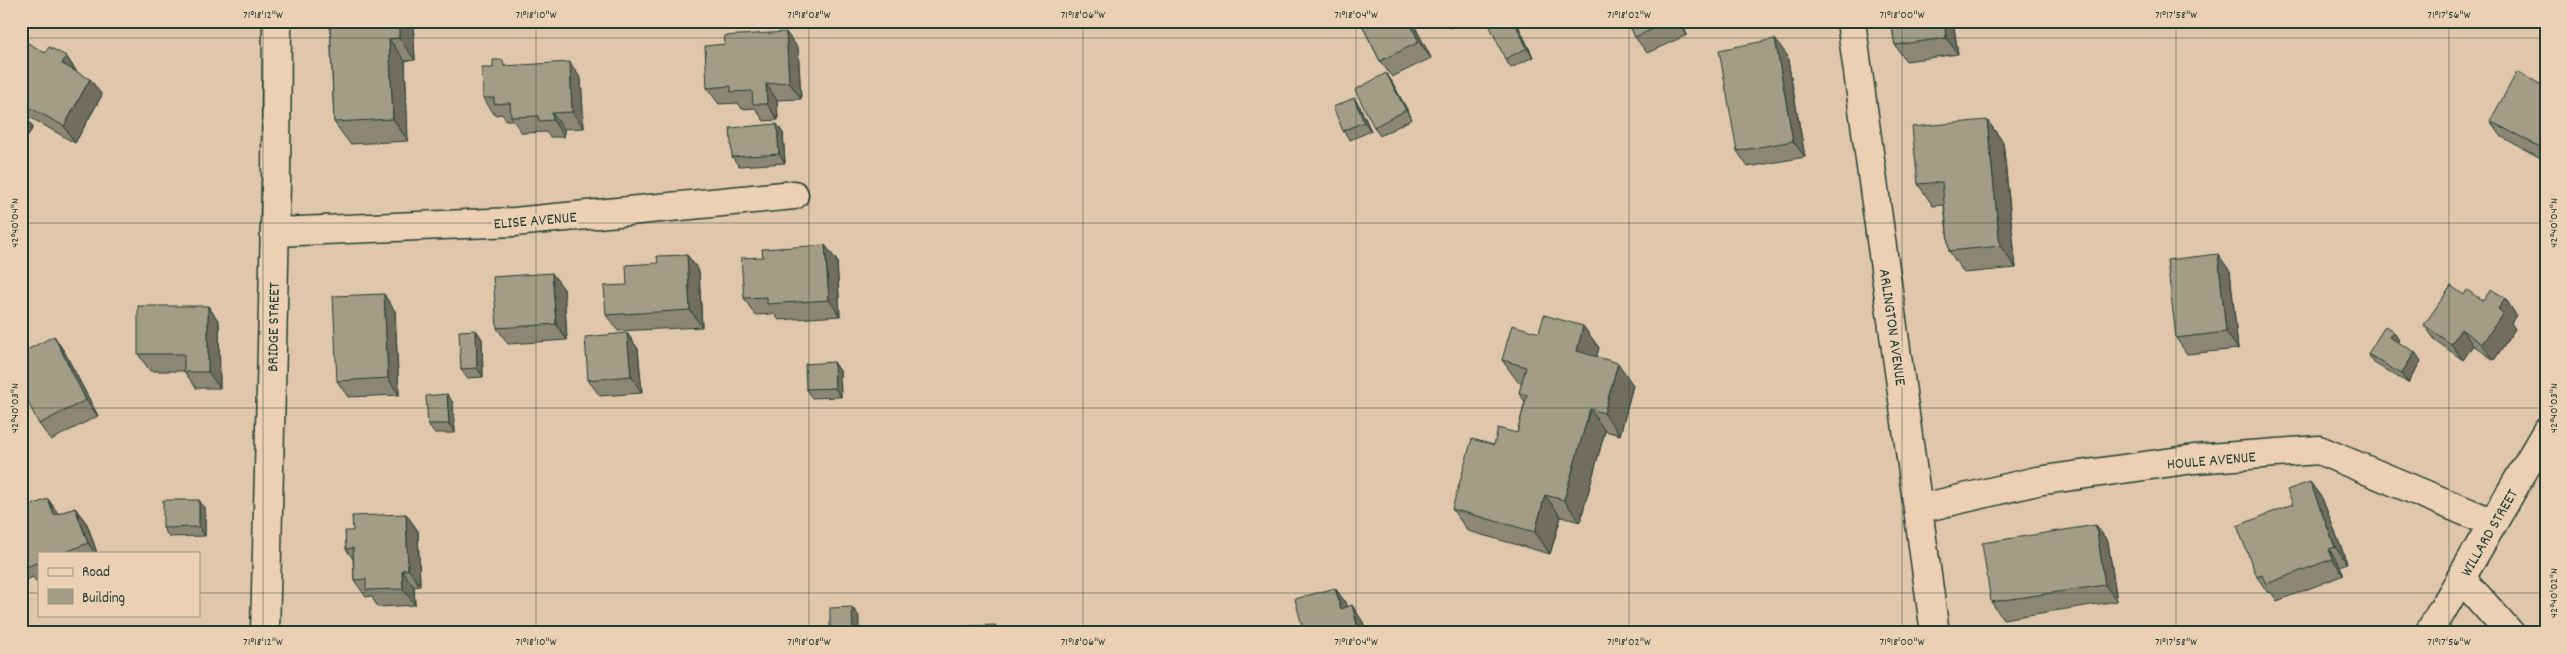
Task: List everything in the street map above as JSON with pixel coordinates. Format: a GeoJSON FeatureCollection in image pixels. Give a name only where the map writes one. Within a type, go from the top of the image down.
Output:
{"type":"FeatureCollection","features":[{"type":"Feature","properties":{"kind":"street","name":"BRIDGE STREET"},"geometry":{"type":"LineString","coordinates":[[265,633],[275,232],[277,21]]}},
{"type":"Feature","properties":{"kind":"street","name":"ARLINGTON AVENUE"},"geometry":{"type":"LineString","coordinates":[[1851,21],[1935,633]]}},
{"type":"Feature","properties":{"kind":"street","name":"ELISE AVENUE"},"geometry":{"type":"LineString","coordinates":[[275,232],[514,222],[794,195]]}},
{"type":"Feature","properties":{"kind":"street","name":"WILLARD STREET"},"geometry":{"type":"LineString","coordinates":[[2430,633],[2546,432]]}},
{"type":"Feature","properties":{"kind":"street","name":"HOULE AVENUE"},"geometry":{"type":"LineString","coordinates":[[1918,509],[2047,480],[2194,459],[2319,450],[2493,523]]}},
{"type":"Feature","properties":{"kind":"street"},"geometry":{"type":"LineString","coordinates":[[2461,578],[2510,633]]}},
{"type":"Feature","properties":{"kind":"building"},"geometry":{"type":"Polygon","coordinates":[[[330,21],[399,21],[399,38],[389,39],[393,119],[334,122],[330,21]]]}},
{"type":"Feature","properties":{"kind":"building"},"geometry":{"type":"Polygon","coordinates":[[[1360,21],[1409,21],[1419,42],[1380,61],[1360,21]]]}},
{"type":"Feature","properties":{"kind":"building"},"geometry":{"type":"Polygon","coordinates":[[[1514,21],[1527,48],[1505,59],[1488,22],[1514,21]]]}},
{"type":"Feature","properties":{"kind":"building"},"geometry":{"type":"Polygon","coordinates":[[[1628,21],[1671,21],[1635,37],[1628,21]]]}},
{"type":"Feature","properties":{"kind":"building"},"geometry":{"type":"Polygon","coordinates":[[[1891,21],[1944,21],[1946,38],[1895,45],[1891,21]]]}},
{"type":"Feature","properties":{"kind":"building"},"geometry":{"type":"Polygon","coordinates":[[[786,32],[789,82],[766,84],[767,104],[753,104],[752,91],[731,92],[731,86],[707,88],[705,46],[725,44],[724,36],[786,32]]]}},
{"type":"Feature","properties":{"kind":"building"},"geometry":{"type":"Polygon","coordinates":[[[1775,39],[1793,141],[1737,151],[1719,50],[1775,39]]]}},
{"type":"Feature","properties":{"kind":"building"},"geometry":{"type":"Polygon","coordinates":[[[23,40],[45,53],[49,47],[66,56],[62,64],[90,79],[64,126],[21,103],[21,43],[23,40]]]}},
{"type":"Feature","properties":{"kind":"building"},"geometry":{"type":"Polygon","coordinates":[[[493,60],[503,60],[504,66],[570,62],[572,112],[552,113],[553,120],[539,121],[538,116],[511,117],[510,103],[494,104],[494,98],[483,98],[482,68],[493,68],[493,60]]]}},
{"type":"Feature","properties":{"kind":"building"},"geometry":{"type":"Polygon","coordinates":[[[2517,72],[2546,87],[2546,150],[2490,121],[2517,72]]]}},
{"type":"Feature","properties":{"kind":"building"},"geometry":{"type":"Polygon","coordinates":[[[1386,73],[1406,110],[1374,127],[1355,90],[1386,73]]]}},
{"type":"Feature","properties":{"kind":"building"},"geometry":{"type":"Polygon","coordinates":[[[1354,98],[1364,122],[1343,131],[1333,107],[1354,98]]]}},
{"type":"Feature","properties":{"kind":"building"},"geometry":{"type":"Polygon","coordinates":[[[1987,120],[2000,246],[1949,251],[1942,182],[1918,184],[1912,127],[1987,120]]]}},
{"type":"Feature","properties":{"kind":"building"},"geometry":{"type":"Polygon","coordinates":[[[777,124],[779,154],[732,157],[730,128],[777,124]]]}},
{"type":"Feature","properties":{"kind":"building"},"geometry":{"type":"Polygon","coordinates":[[[825,245],[829,300],[767,304],[767,297],[744,298],[741,258],[763,257],[762,249],[825,245]]]}},
{"type":"Feature","properties":{"kind":"building"},"geometry":{"type":"Polygon","coordinates":[[[2218,254],[2226,332],[2176,338],[2167,260],[2218,254]]]}},
{"type":"Feature","properties":{"kind":"building"},"geometry":{"type":"Polygon","coordinates":[[[687,255],[690,310],[606,315],[604,286],[627,285],[626,265],[658,263],[657,256],[687,255]]]}},
{"type":"Feature","properties":{"kind":"building"},"geometry":{"type":"Polygon","coordinates":[[[552,273],[556,324],[497,328],[493,277],[552,273]]]}},
{"type":"Feature","properties":{"kind":"building"},"geometry":{"type":"Polygon","coordinates":[[[2451,286],[2464,295],[2467,290],[2483,301],[2491,289],[2505,298],[2498,309],[2503,313],[2482,344],[2461,329],[2451,344],[2424,325],[2451,286]]]}},
{"type":"Feature","properties":{"kind":"building"},"geometry":{"type":"Polygon","coordinates":[[[384,294],[388,378],[337,381],[333,296],[384,294]]]}},
{"type":"Feature","properties":{"kind":"building"},"geometry":{"type":"Polygon","coordinates":[[[138,306],[208,306],[208,372],[184,372],[184,354],[138,354],[138,306]]]}},
{"type":"Feature","properties":{"kind":"building"},"geometry":{"type":"Polygon","coordinates":[[[1544,315],[1583,326],[1577,351],[1618,363],[1604,413],[1590,409],[1564,500],[1545,495],[1535,532],[1452,509],[1472,439],[1494,445],[1498,428],[1517,433],[1527,395],[1519,393],[1526,367],[1502,360],[1512,325],[1539,333],[1544,315]]]}},
{"type":"Feature","properties":{"kind":"building"},"geometry":{"type":"Polygon","coordinates":[[[2385,326],[2393,331],[2389,337],[2415,352],[2401,374],[2368,354],[2385,326]]]}},
{"type":"Feature","properties":{"kind":"building"},"geometry":{"type":"Polygon","coordinates":[[[476,330],[477,368],[461,369],[459,331],[476,330]]]}},
{"type":"Feature","properties":{"kind":"building"},"geometry":{"type":"Polygon","coordinates":[[[627,333],[631,376],[588,380],[585,337],[627,333]]]}},
{"type":"Feature","properties":{"kind":"building"},"geometry":{"type":"Polygon","coordinates":[[[54,336],[86,400],[39,424],[21,388],[21,353],[54,336]]]}},
{"type":"Feature","properties":{"kind":"building"},"geometry":{"type":"Polygon","coordinates":[[[834,362],[835,388],[806,389],[805,364],[834,362]]]}},
{"type":"Feature","properties":{"kind":"building"},"geometry":{"type":"Polygon","coordinates":[[[447,394],[449,424],[428,424],[426,396],[447,394]]]}},
{"type":"Feature","properties":{"kind":"building"},"geometry":{"type":"Polygon","coordinates":[[[2310,482],[2335,547],[2329,549],[2332,559],[2266,584],[2262,575],[2257,577],[2237,526],[2293,504],[2287,490],[2310,482]]]}},
{"type":"Feature","properties":{"kind":"building"},"geometry":{"type":"Polygon","coordinates":[[[48,499],[54,515],[75,508],[88,543],[66,552],[38,552],[38,562],[26,567],[24,560],[21,561],[21,509],[48,499]]]}},
{"type":"Feature","properties":{"kind":"building"},"geometry":{"type":"Polygon","coordinates":[[[163,500],[199,500],[199,527],[163,528],[163,500]]]}},
{"type":"Feature","properties":{"kind":"building"},"geometry":{"type":"Polygon","coordinates":[[[406,514],[408,569],[402,570],[403,589],[366,590],[366,579],[354,580],[353,548],[346,549],[345,531],[353,531],[352,516],[406,514]]]}},
{"type":"Feature","properties":{"kind":"building"},"geometry":{"type":"Polygon","coordinates":[[[2096,525],[2105,585],[1991,602],[1982,543],[2096,525]]]}},
{"type":"Feature","properties":{"kind":"building"},"geometry":{"type":"Polygon","coordinates":[[[1335,588],[1341,609],[1352,605],[1358,628],[1351,630],[1351,633],[1304,633],[1295,599],[1335,588]]]}},
{"type":"Feature","properties":{"kind":"building"},"geometry":{"type":"Polygon","coordinates":[[[852,607],[853,633],[830,633],[830,608],[852,607]]]}},
{"type":"Feature","properties":{"kind":"building"},"geometry":{"type":"Polygon","coordinates":[[[995,625],[995,633],[950,633],[950,627],[995,625]]]}},
{"type":"Feature","properties":{"kind":"building"},"geometry":{"type":"Polygon","coordinates":[[[2239,627],[2245,633],[2233,633],[2239,627]]]}}]}
